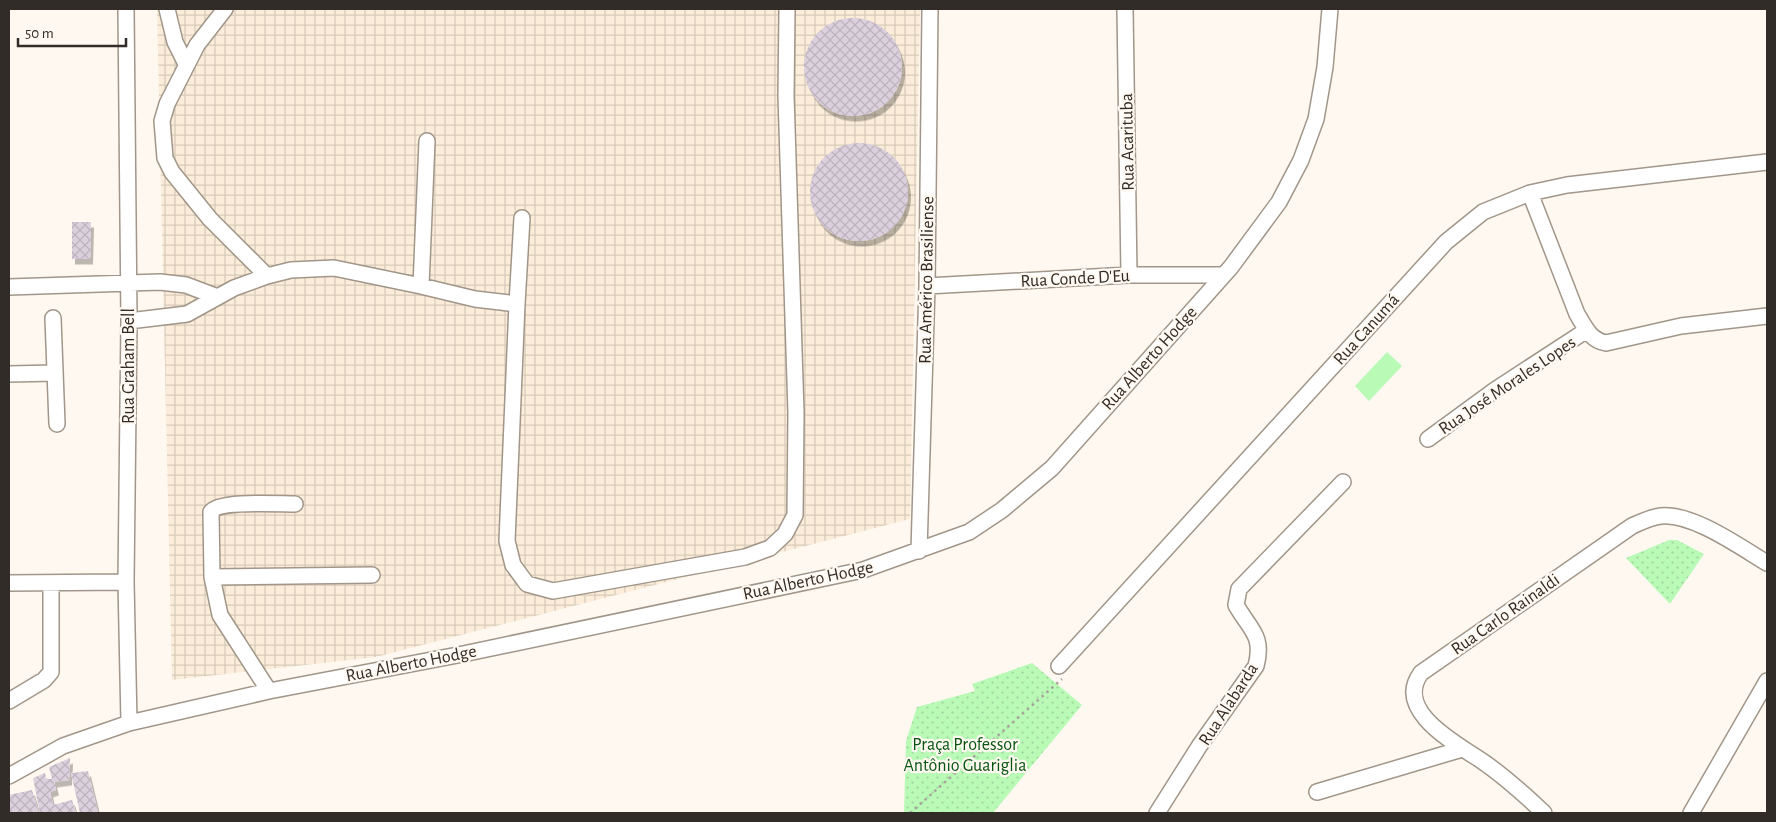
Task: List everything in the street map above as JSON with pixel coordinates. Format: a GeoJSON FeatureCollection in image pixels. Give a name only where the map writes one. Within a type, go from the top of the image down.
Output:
{"type":"FeatureCollection","features":[{"type":"Feature","properties":{"kind":"street","name":"Rua Graham Bell"},"geometry":{"type":"LineString","coordinates":[[126,9],[129,320],[126,582],[129,723]]}},
{"type":"Feature","properties":{"kind":"street"},"geometry":{"type":"LineString","coordinates":[[167,9],[175,42],[186,64]]}},
{"type":"Feature","properties":{"kind":"street"},"geometry":{"type":"LineString","coordinates":[[225,9],[197,44],[186,64],[167,104],[162,120],[162,134],[168,166],[210,219],[267,276]]}},
{"type":"Feature","properties":{"kind":"street"},"geometry":{"type":"LineString","coordinates":[[522,218],[507,541],[513,566],[527,584],[553,591],[745,557],[770,548],[785,534],[795,515],[796,414],[786,96],[787,9]]}},
{"type":"Feature","properties":{"kind":"street","name":"Rua Américo Brasiliense"},"geometry":{"type":"LineString","coordinates":[[919,551],[927,286],[930,9]]}},
{"type":"Feature","properties":{"kind":"street","name":"Rua Acarituba"},"geometry":{"type":"LineString","coordinates":[[1125,9],[1129,275]]}},
{"type":"Feature","properties":{"kind":"street","name":"Rua Alberto Hodge"},"geometry":{"type":"LineString","coordinates":[[9,776],[63,746],[129,723],[270,691],[463,654],[863,570],[968,532],[1002,510],[1052,468],[1223,276],[1279,202],[1301,160],[1316,119],[1325,66],[1330,9]]}},
{"type":"Feature","properties":{"kind":"street"},"geometry":{"type":"LineString","coordinates":[[421,286],[427,141]]}},
{"type":"Feature","properties":{"kind":"street","name":"Rua Canumá"},"geometry":{"type":"LineString","coordinates":[[1059,666],[1446,242],[1483,212],[1530,193],[1568,185],[1767,162]]}},
{"type":"Feature","properties":{"kind":"street","name":"Rua José Morales Lopes"},"geometry":{"type":"LineString","coordinates":[[1530,193],[1577,314],[1594,338],[1606,342],[1681,326],[1767,316]]}},
{"type":"Feature","properties":{"kind":"street"},"geometry":{"type":"LineString","coordinates":[[129,320],[187,314],[215,296],[267,276],[291,270],[334,268],[475,299],[517,304]]}},
{"type":"Feature","properties":{"kind":"street","name":"Rua Conde D'Eu"},"geometry":{"type":"LineString","coordinates":[[927,286],[1129,275],[1223,276]]}},
{"type":"Feature","properties":{"kind":"street"},"geometry":{"type":"LineString","coordinates":[[9,287],[175,283],[215,296]]}},
{"type":"Feature","properties":{"kind":"street"},"geometry":{"type":"LineString","coordinates":[[53,318],[57,424]]}},
{"type":"Feature","properties":{"kind":"street","name":"Rua José Morales Lopes"},"geometry":{"type":"LineString","coordinates":[[1428,439],[1495,390],[1587,330]]}},
{"type":"Feature","properties":{"kind":"street"},"geometry":{"type":"LineString","coordinates":[[9,374],[54,373]]}},
{"type":"Feature","properties":{"kind":"street","name":"Rua Alabarda"},"geometry":{"type":"LineString","coordinates":[[1156,813],[1200,744],[1256,666],[1260,651],[1253,630],[1236,605],[1239,589],[1343,482]]}},
{"type":"Feature","properties":{"kind":"street"},"geometry":{"type":"LineString","coordinates":[[270,691],[220,615],[212,577],[210,519],[214,507],[295,504]]}},
{"type":"Feature","properties":{"kind":"street","name":"Rua Carlo Rainaldi"},"geometry":{"type":"LineString","coordinates":[[1544,813],[1482,761],[1438,732],[1427,720],[1418,705],[1415,691],[1416,680],[1421,673],[1632,526],[1649,518],[1676,516],[1691,521],[1767,563]]}},
{"type":"Feature","properties":{"kind":"street"},"geometry":{"type":"LineString","coordinates":[[212,577],[372,575]]}},
{"type":"Feature","properties":{"kind":"street"},"geometry":{"type":"LineString","coordinates":[[9,701],[44,680],[51,672],[51,582]]}},
{"type":"Feature","properties":{"kind":"street"},"geometry":{"type":"LineString","coordinates":[[9,583],[126,582]]}},
{"type":"Feature","properties":{"kind":"street"},"geometry":{"type":"LineString","coordinates":[[1690,813],[1767,681]]}},
{"type":"Feature","properties":{"kind":"street"},"geometry":{"type":"LineString","coordinates":[[1317,792],[1462,749]]}},
{"type":"Feature","properties":{"kind":"path"},"geometry":{"type":"LineString","coordinates":[[910,813],[1041,696],[1061,682]]}},
{"type":"Feature","properties":{"kind":"shaded area"},"geometry":{"type":"Polygon","coordinates":[[[157,9],[920,9],[910,519],[376,657],[172,680],[157,9]]]}},
{"type":"Feature","properties":{"kind":"green space"},"geometry":{"type":"Polygon","coordinates":[[[1387,352],[1402,366],[1369,401],[1355,386],[1387,352]]]}},
{"type":"Feature","properties":{"kind":"green space"},"geometry":{"type":"Polygon","coordinates":[[[1669,540],[1677,540],[1704,554],[1670,604],[1626,558],[1669,540]]]}},
{"type":"Feature","properties":{"kind":"green space","name":"Praça Professor Antônio Guariglia"},"geometry":{"type":"Polygon","coordinates":[[[1032,663],[1082,705],[993,813],[904,813],[906,741],[917,707],[975,691],[972,684],[1032,663]]]}},
{"type":"Feature","properties":{"kind":"building"},"geometry":{"type":"Polygon","coordinates":[[[853,18],[872,21],[888,32],[899,48],[902,67],[899,86],[888,102],[872,113],[853,116],[834,113],[818,102],[807,86],[804,67],[807,48],[818,32],[834,21],[853,18]]]}},
{"type":"Feature","properties":{"kind":"building"},"geometry":{"type":"Polygon","coordinates":[[[859,143],[878,147],[894,157],[904,173],[908,192],[904,211],[894,227],[878,237],[859,241],[840,237],[824,227],[814,211],[810,192],[814,173],[824,157],[840,147],[859,143]]]}},
{"type":"Feature","properties":{"kind":"building"},"geometry":{"type":"Polygon","coordinates":[[[72,222],[91,222],[90,259],[72,259],[72,222]]]}},
{"type":"Feature","properties":{"kind":"building"},"geometry":{"type":"Polygon","coordinates":[[[70,758],[69,780],[54,782],[56,790],[50,792],[53,805],[72,800],[76,813],[40,813],[33,778],[45,773],[46,779],[52,779],[49,767],[70,758]]]}},
{"type":"Feature","properties":{"kind":"building"},"geometry":{"type":"Polygon","coordinates":[[[88,771],[98,813],[80,813],[71,773],[88,771]]]}},
{"type":"Feature","properties":{"kind":"building"},"geometry":{"type":"Polygon","coordinates":[[[32,790],[39,813],[9,813],[9,795],[32,790]]]}}]}
